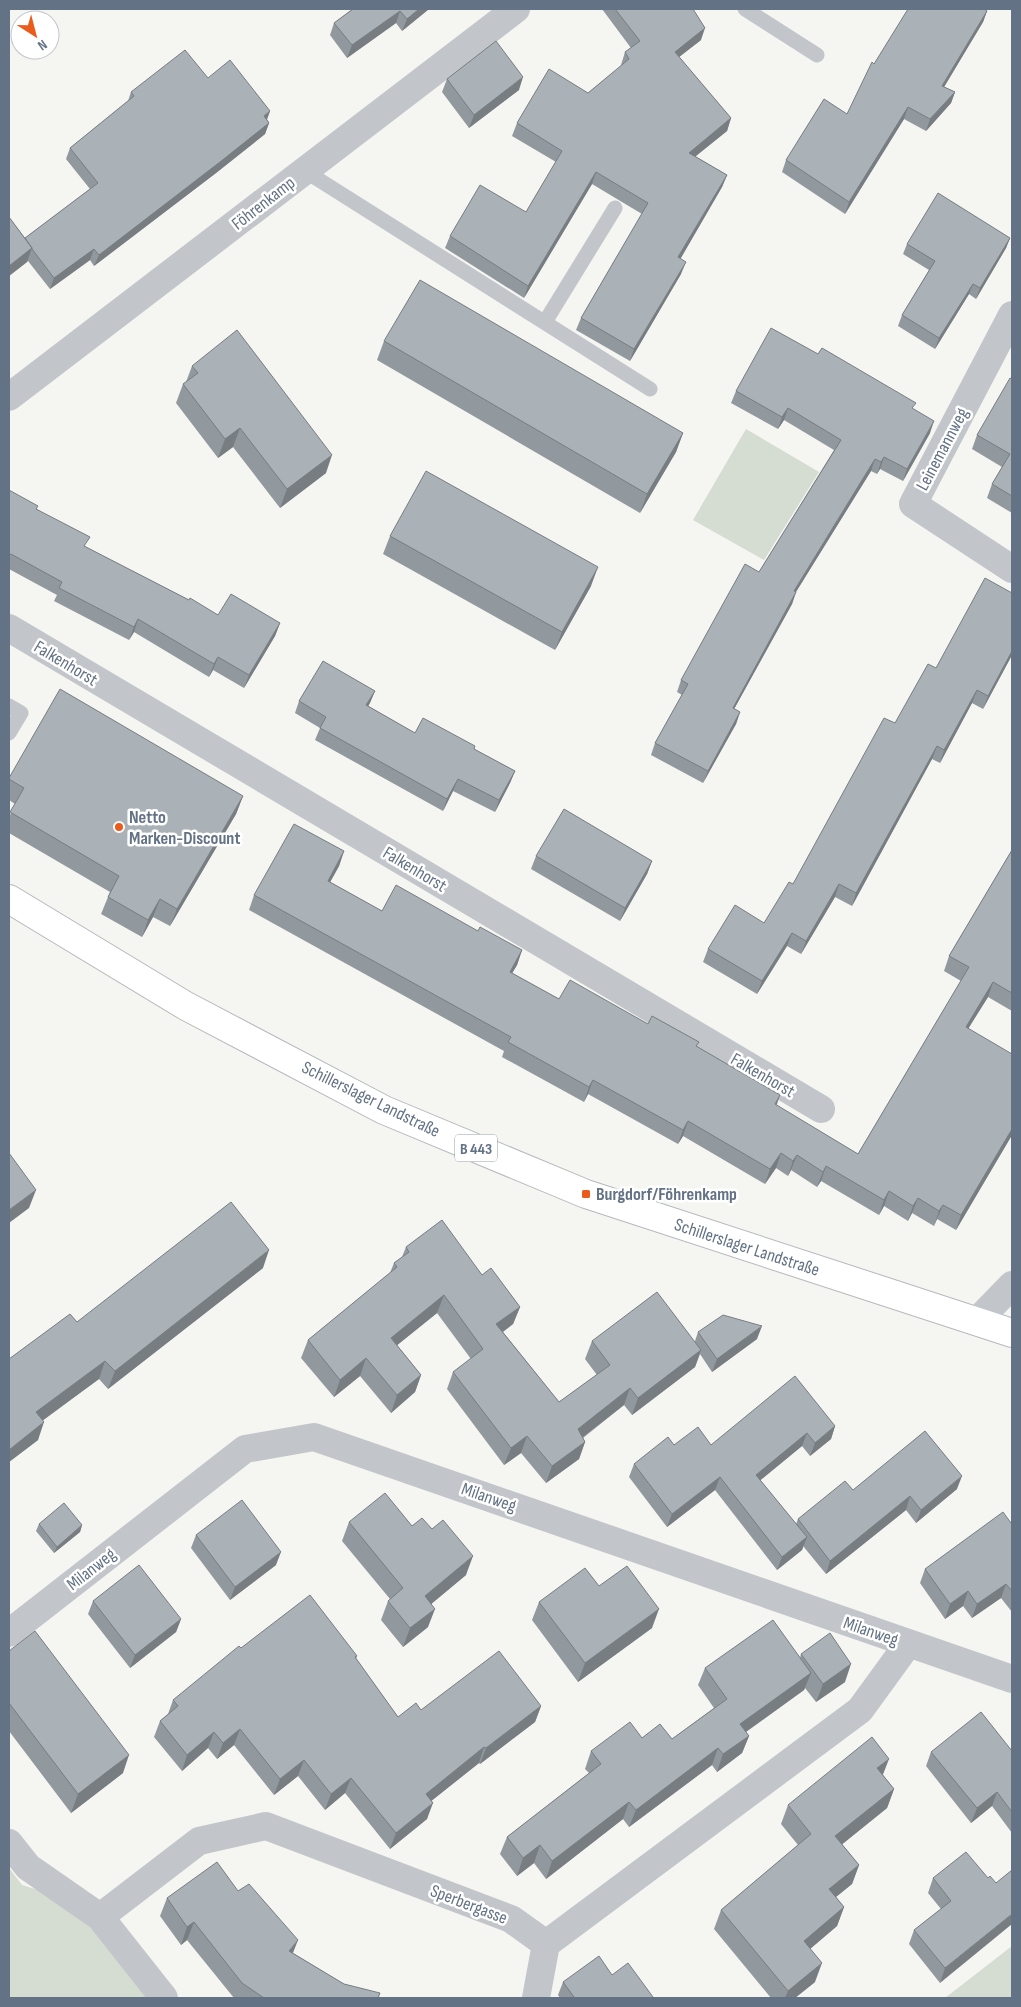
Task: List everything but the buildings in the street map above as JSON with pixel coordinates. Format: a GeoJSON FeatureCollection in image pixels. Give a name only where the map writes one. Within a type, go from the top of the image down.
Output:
{"type":"FeatureCollection","features":[{"type":"Feature","properties":{"kind":"main road","name":"Schillerslager Landstraße"},"geometry":{"type":"LineString","coordinates":[[9,899],[186,1006],[384,1110],[586,1194],[1012,1333]]}},
{"type":"Feature","properties":{"kind":"street","name":"Föhrenkamp"},"geometry":{"type":"LineString","coordinates":[[9,397],[305,171],[488,17],[516,9]]}},
{"type":"Feature","properties":{"kind":"street","name":"Leinemannweg"},"geometry":{"type":"LineString","coordinates":[[1012,315],[913,504],[1012,569]]}},
{"type":"Feature","properties":{"kind":"street","name":"Falkenhorst"},"geometry":{"type":"LineString","coordinates":[[9,628],[821,1109]]}},
{"type":"Feature","properties":{"kind":"street"},"geometry":{"type":"LineString","coordinates":[[976,1321],[1012,1285]]}},
{"type":"Feature","properties":{"kind":"street","name":"Milanweg"},"geometry":{"type":"LineString","coordinates":[[9,1633],[245,1449],[314,1437],[1012,1679]]}},
{"type":"Feature","properties":{"kind":"street"},"geometry":{"type":"LineString","coordinates":[[536,1998],[546,1944],[860,1710],[908,1644]]}},
{"type":"Feature","properties":{"kind":"street","name":"Sperbergasse"},"geometry":{"type":"LineString","coordinates":[[100,1917],[199,1841],[266,1826],[510,1919],[546,1944]]}},
{"type":"Feature","properties":{"kind":"street"},"geometry":{"type":"LineString","coordinates":[[9,1842],[28,1868],[100,1917],[164,1998]]}},
{"type":"Feature","properties":{"kind":"lane"},"geometry":{"type":"LineString","coordinates":[[745,9],[817,55]]}},
{"type":"Feature","properties":{"kind":"lane"},"geometry":{"type":"LineString","coordinates":[[305,171],[650,389]]}},
{"type":"Feature","properties":{"kind":"lane"},"geometry":{"type":"LineString","coordinates":[[545,322],[615,208]]}},
{"type":"Feature","properties":{"kind":"lane"},"geometry":{"type":"LineString","coordinates":[[9,706],[21,713],[9,732]]}},
{"type":"Feature","properties":{"kind":"shaded area"},"geometry":{"type":"Polygon","coordinates":[[[746,429],[819,472],[764,560],[693,520],[746,429]]]}},
{"type":"Feature","properties":{"kind":"shaded area"},"geometry":{"type":"Polygon","coordinates":[[[9,1868],[22,1885],[58,1896],[94,1931],[150,1998],[9,1998],[9,1868]]]}},
{"type":"Feature","properties":{"kind":"shaded area"},"geometry":{"type":"Polygon","coordinates":[[[1012,1946],[1012,1998],[945,1998],[1012,1946]]]}},
{"type":"Feature","properties":{"kind":"place","name":"Netto Marken-Discount"},"geometry":{"type":"Point","coordinates":[119,827]}},
{"type":"Feature","properties":{"kind":"place","name":"Burgdorf/Föhrenkamp"},"geometry":{"type":"Point","coordinates":[586,1194]}}]}
